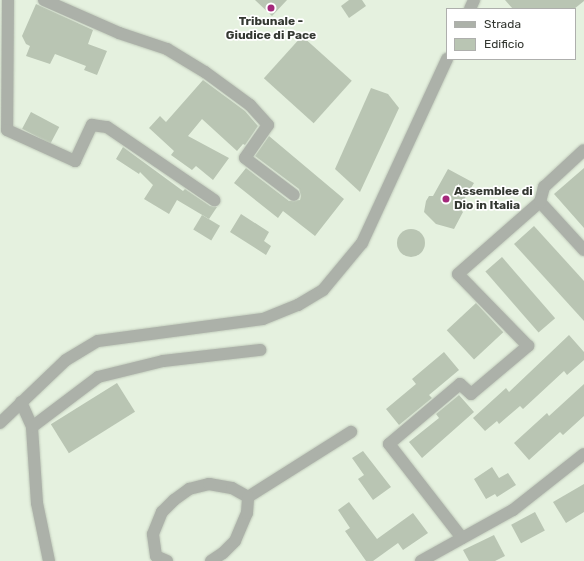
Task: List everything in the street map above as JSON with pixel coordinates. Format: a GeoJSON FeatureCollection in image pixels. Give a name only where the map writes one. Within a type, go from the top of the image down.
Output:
{"type":"FeatureCollection","features":[{"type":"Feature","properties":{"kind":"street"},"geometry":{"type":"LineString","coordinates":[[8,0],[8,130],[75,161],[92,125],[107,127],[214,200]]}},
{"type":"Feature","properties":{"kind":"street"},"geometry":{"type":"LineString","coordinates":[[44,0],[119,33],[167,48],[206,72],[250,105],[268,124],[244,158],[294,195]]}},
{"type":"Feature","properties":{"kind":"street"},"geometry":{"type":"LineString","coordinates":[[0,423],[66,360],[98,341],[263,319],[298,305],[322,290],[362,243],[447,60]]}},
{"type":"Feature","properties":{"kind":"street"},"geometry":{"type":"LineString","coordinates":[[462,538],[389,444],[460,384],[471,394],[528,346],[458,274],[540,202],[544,187],[584,150]]}},
{"type":"Feature","properties":{"kind":"street"},"geometry":{"type":"LineString","coordinates":[[540,202],[584,250]]}},
{"type":"Feature","properties":{"kind":"street"},"geometry":{"type":"LineString","coordinates":[[32,427],[98,377],[163,361],[260,350]]}},
{"type":"Feature","properties":{"kind":"street"},"geometry":{"type":"LineString","coordinates":[[21,402],[32,427],[37,503],[49,561]]}},
{"type":"Feature","properties":{"kind":"street"},"geometry":{"type":"LineString","coordinates":[[248,497],[351,432]]}},
{"type":"Feature","properties":{"kind":"street"},"geometry":{"type":"LineString","coordinates":[[421,561],[513,510],[584,454]]}},
{"type":"Feature","properties":{"kind":"street"},"geometry":{"type":"LineString","coordinates":[[157,559],[153,534],[159,516],[174,500],[189,489],[209,484],[232,488],[248,497]]}},
{"type":"Feature","properties":{"kind":"street"},"geometry":{"type":"LineString","coordinates":[[210,561],[223,553],[235,541],[246,513],[248,497]]}},
{"type":"Feature","properties":{"kind":"building","name":"Tribunale - Giudice di Pace"},"geometry":{"type":"Polygon","coordinates":[[[255,0],[287,0],[272,16],[255,0]]]}},
{"type":"Feature","properties":{"kind":"building"},"geometry":{"type":"Polygon","coordinates":[[[349,0],[362,0],[366,6],[349,18],[341,6],[349,0]]]}},
{"type":"Feature","properties":{"kind":"building"},"geometry":{"type":"Polygon","coordinates":[[[505,0],[584,0],[575,8],[512,8],[505,0]]]}},
{"type":"Feature","properties":{"kind":"building"},"geometry":{"type":"Polygon","coordinates":[[[36,4],[93,30],[88,44],[107,51],[97,75],[84,70],[86,66],[55,54],[50,64],[26,56],[30,46],[26,44],[22,36],[36,4]]]}},
{"type":"Feature","properties":{"kind":"building"},"geometry":{"type":"Polygon","coordinates":[[[302,36],[352,81],[314,123],[264,78],[302,36]]]}},
{"type":"Feature","properties":{"kind":"building"},"geometry":{"type":"Polygon","coordinates":[[[203,80],[245,111],[258,126],[245,145],[243,144],[237,151],[202,119],[188,136],[229,158],[213,180],[196,166],[192,170],[171,155],[174,151],[149,128],[160,116],[166,122],[203,80]]]}},
{"type":"Feature","properties":{"kind":"building"},"geometry":{"type":"Polygon","coordinates":[[[371,88],[388,94],[399,108],[360,192],[335,169],[371,88]]]}},
{"type":"Feature","properties":{"kind":"building"},"geometry":{"type":"Polygon","coordinates":[[[31,112],[59,127],[50,144],[22,129],[31,112]]]}},
{"type":"Feature","properties":{"kind":"building"},"geometry":{"type":"Polygon","coordinates":[[[269,136],[344,199],[315,236],[283,211],[278,218],[234,183],[246,168],[289,201],[300,200],[301,196],[299,189],[255,156],[269,136]]]}},
{"type":"Feature","properties":{"kind":"building"},"geometry":{"type":"Polygon","coordinates":[[[123,147],[183,191],[185,189],[210,206],[217,207],[209,219],[177,200],[169,214],[144,199],[153,185],[140,172],[139,174],[116,159],[123,147]]]}},
{"type":"Feature","properties":{"kind":"building"},"geometry":{"type":"Polygon","coordinates":[[[584,168],[584,228],[554,194],[584,168]]]}},
{"type":"Feature","properties":{"kind":"building","name":"Assemblee di Dio in Italia"},"geometry":{"type":"Polygon","coordinates":[[[448,169],[474,183],[459,208],[463,212],[454,229],[436,224],[424,212],[426,201],[429,196],[433,196],[448,169]]]}},
{"type":"Feature","properties":{"kind":"building"},"geometry":{"type":"Polygon","coordinates":[[[241,214],[269,232],[264,241],[271,246],[266,255],[230,232],[241,214]]]}},
{"type":"Feature","properties":{"kind":"building"},"geometry":{"type":"Polygon","coordinates":[[[202,215],[220,226],[211,240],[193,230],[202,215]]]}},
{"type":"Feature","properties":{"kind":"building"},"geometry":{"type":"Polygon","coordinates":[[[534,226],[584,281],[584,321],[514,244],[534,226]]]}},
{"type":"Feature","properties":{"kind":"building"},"geometry":{"type":"Polygon","coordinates":[[[411,229],[421,233],[425,243],[421,253],[411,257],[401,253],[397,243],[401,233],[411,229]]]}},
{"type":"Feature","properties":{"kind":"building"},"geometry":{"type":"Polygon","coordinates":[[[502,257],[555,318],[539,333],[485,271],[502,257]]]}},
{"type":"Feature","properties":{"kind":"building"},"geometry":{"type":"Polygon","coordinates":[[[476,303],[503,332],[474,360],[447,330],[476,303]]]}},
{"type":"Feature","properties":{"kind":"building"},"geometry":{"type":"Polygon","coordinates":[[[569,335],[584,352],[584,360],[567,375],[564,371],[523,409],[520,406],[499,424],[497,421],[485,431],[473,418],[506,388],[509,392],[569,335]]]}},
{"type":"Feature","properties":{"kind":"building"},"geometry":{"type":"Polygon","coordinates":[[[444,352],[459,370],[429,395],[432,398],[399,425],[386,409],[416,384],[412,379],[444,352]]]}},
{"type":"Feature","properties":{"kind":"building"},"geometry":{"type":"Polygon","coordinates":[[[117,383],[135,412],[69,453],[51,424],[117,383]]]}},
{"type":"Feature","properties":{"kind":"building"},"geometry":{"type":"Polygon","coordinates":[[[584,384],[584,416],[563,435],[560,432],[529,460],[514,443],[547,413],[549,416],[584,384]]]}},
{"type":"Feature","properties":{"kind":"building"},"geometry":{"type":"Polygon","coordinates":[[[459,395],[474,412],[422,458],[409,442],[439,418],[436,414],[459,395]]]}},
{"type":"Feature","properties":{"kind":"building"},"geometry":{"type":"Polygon","coordinates":[[[363,451],[391,487],[373,500],[358,479],[364,475],[352,458],[363,451]]]}},
{"type":"Feature","properties":{"kind":"building"},"geometry":{"type":"Polygon","coordinates":[[[492,467],[499,478],[508,473],[516,485],[497,497],[495,494],[486,499],[474,479],[492,467]]]}},
{"type":"Feature","properties":{"kind":"building"},"geometry":{"type":"Polygon","coordinates":[[[584,484],[584,512],[566,523],[553,502],[584,484]]]}},
{"type":"Feature","properties":{"kind":"building"},"geometry":{"type":"Polygon","coordinates":[[[349,502],[377,539],[413,513],[428,533],[403,550],[398,543],[373,561],[366,561],[345,531],[350,528],[338,510],[349,502]]]}},
{"type":"Feature","properties":{"kind":"building"},"geometry":{"type":"Polygon","coordinates":[[[535,512],[545,531],[521,543],[511,525],[535,512]]]}},
{"type":"Feature","properties":{"kind":"building"},"geometry":{"type":"Polygon","coordinates":[[[494,535],[505,556],[495,561],[469,561],[463,550],[494,535]]]}},
{"type":"Feature","properties":{"kind":"place","name":"Tribunale - Giudice di Pace"},"geometry":{"type":"Point","coordinates":[271,8]}},
{"type":"Feature","properties":{"kind":"place","name":"Assemblee di Dio in Italia"},"geometry":{"type":"Point","coordinates":[446,199]}}]}
